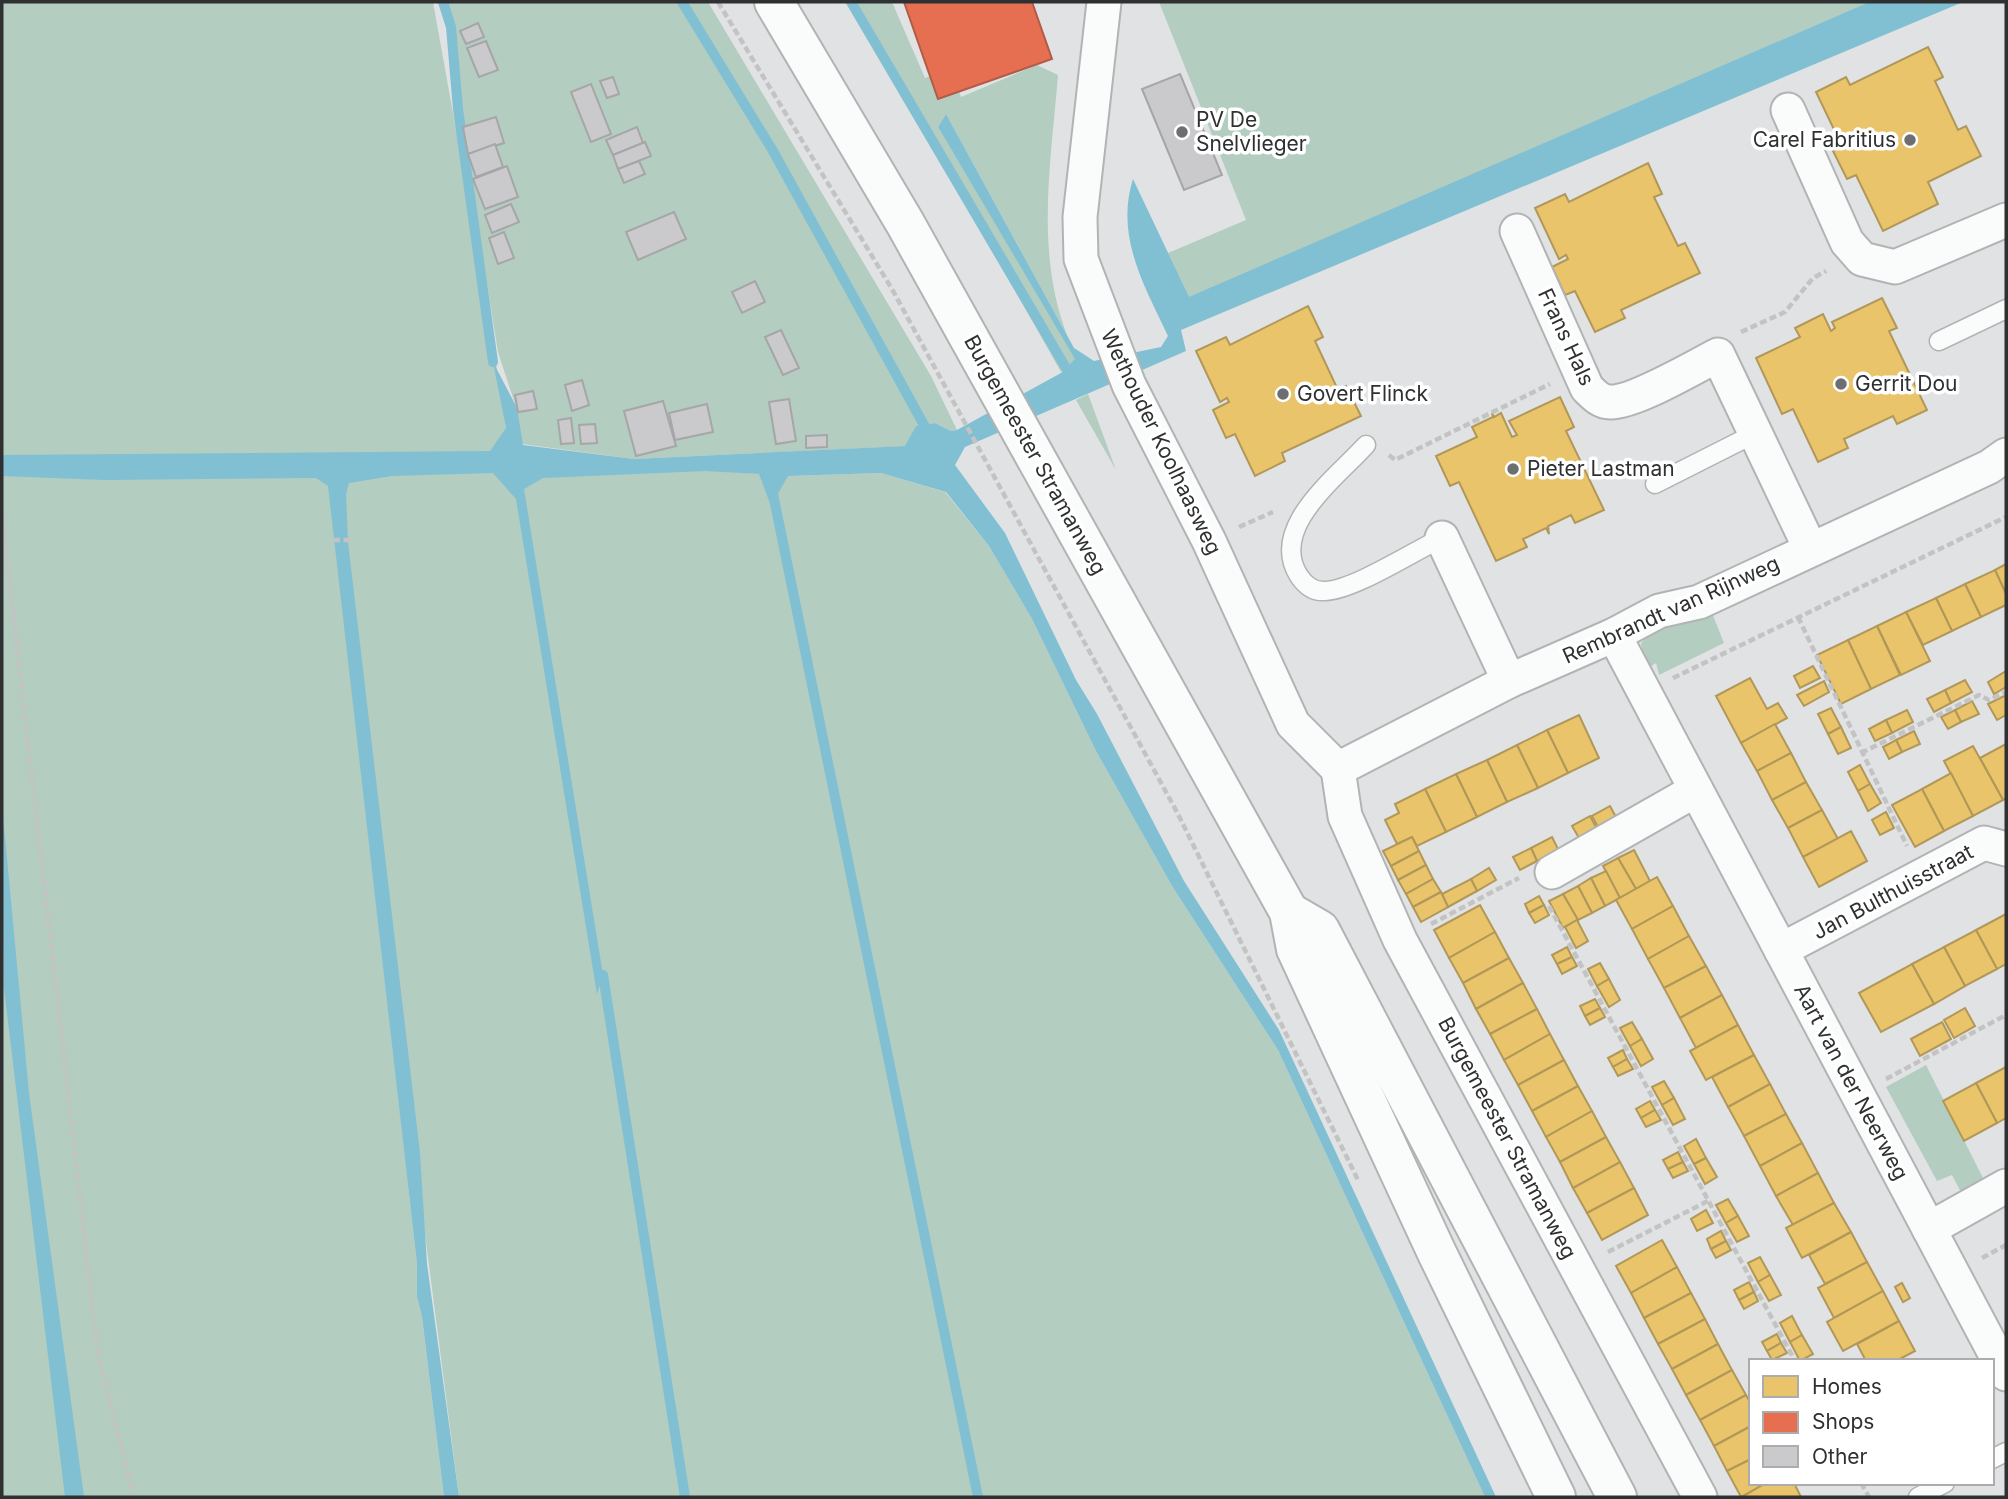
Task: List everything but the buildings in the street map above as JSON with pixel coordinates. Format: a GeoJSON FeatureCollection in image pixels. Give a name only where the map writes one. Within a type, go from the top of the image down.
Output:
{"type":"FeatureCollection","features":[{"type":"Feature","properties":{"kind":"main road","name":"Burgemeester Stramanweg"},"geometry":{"type":"LineString","coordinates":[[774,2],[993,379],[1289,912],[1296,949],[1436,1251],[1556,1497]]}},
{"type":"Feature","properties":{"kind":"main road"},"geometry":{"type":"LineString","coordinates":[[1289,912],[1320,930],[1617,1497]]}},
{"type":"Feature","properties":{"kind":"street","name":"Wethouder Koolhaasweg"},"geometry":{"type":"LineString","coordinates":[[1104,2],[1080,217],[1081,259],[1129,385],[1209,541],[1293,724],[1338,769]]}},
{"type":"Feature","properties":{"kind":"street"},"geometry":{"type":"LineString","coordinates":[[1788,110],[1847,242],[1861,259],[1895,267],[2006,220]]}},
{"type":"Feature","properties":{"kind":"street","name":"Frans Hals"},"geometry":{"type":"LineString","coordinates":[[1517,230],[1587,388],[1597,398],[1610,402],[1633,396],[1718,355]]}},
{"type":"Feature","properties":{"kind":"street"},"geometry":{"type":"LineString","coordinates":[[1718,355],[1810,548]]}},
{"type":"Feature","properties":{"kind":"street","name":"Rembrandt van Rijnweg"},"geometry":{"type":"LineString","coordinates":[[1338,769],[1509,681],[1614,635],[1659,611],[1699,601],[1989,467],[2006,455]]}},
{"type":"Feature","properties":{"kind":"street"},"geometry":{"type":"LineString","coordinates":[[1441,538],[1509,681]]}},
{"type":"Feature","properties":{"kind":"street","name":"Aart van der Neerweg"},"geometry":{"type":"LineString","coordinates":[[1614,635],[2006,1374]]}},
{"type":"Feature","properties":{"kind":"street","name":"Burgemeester Stramanweg"},"geometry":{"type":"LineString","coordinates":[[1338,769],[1345,816],[1400,940],[1700,1497]]}},
{"type":"Feature","properties":{"kind":"street"},"geometry":{"type":"LineString","coordinates":[[1542,880],[1696,790]]}},
{"type":"Feature","properties":{"kind":"street","name":"Jan Bulthuisstraat"},"geometry":{"type":"LineString","coordinates":[[1781,950],[1984,843],[2006,849]]}},
{"type":"Feature","properties":{"kind":"street"},"geometry":{"type":"LineString","coordinates":[[1929,1229],[2006,1186]]}},
{"type":"Feature","properties":{"kind":"lane"},"geometry":{"type":"LineString","coordinates":[[1939,341],[2006,309]]}},
{"type":"Feature","properties":{"kind":"lane"},"geometry":{"type":"LineString","coordinates":[[1655,484],[1756,433]]}},
{"type":"Feature","properties":{"kind":"lane"},"geometry":{"type":"LineString","coordinates":[[1366,445],[1296,522],[1289,547],[1293,566],[1305,585],[1322,592],[1342,588],[1441,538]]}},
{"type":"Feature","properties":{"kind":"lane"},"geometry":{"type":"LineString","coordinates":[[1918,1497],[1941,1485]]}},
{"type":"Feature","properties":{"kind":"path"},"geometry":{"type":"LineString","coordinates":[[718,2],[891,289],[1178,814],[1362,1189]]}},
{"type":"Feature","properties":{"kind":"path"},"geometry":{"type":"LineString","coordinates":[[1718,355],[1726,339],[1785,312],[1813,278],[1857,254]]}},
{"type":"Feature","properties":{"kind":"path"},"geometry":{"type":"LineString","coordinates":[[2,515],[98,1355],[134,1497]]}},
{"type":"Feature","properties":{"kind":"path"},"geometry":{"type":"LineString","coordinates":[[1644,692],[2006,517]]}},
{"type":"Feature","properties":{"kind":"path"},"geometry":{"type":"LineString","coordinates":[[333,540],[351,540]]}},
{"type":"Feature","properties":{"kind":"path"},"geometry":{"type":"LineString","coordinates":[[1798,617],[1922,876]]}},
{"type":"Feature","properties":{"kind":"path"},"geometry":{"type":"LineString","coordinates":[[1861,752],[1979,695],[1989,700],[2006,692]]}},
{"type":"Feature","properties":{"kind":"path"},"geometry":{"type":"LineString","coordinates":[[1400,940],[1542,880],[1794,1359]]}},
{"type":"Feature","properties":{"kind":"path"},"geometry":{"type":"LineString","coordinates":[[1858,1095],[2006,1014]]}},
{"type":"Feature","properties":{"kind":"path"},"geometry":{"type":"LineString","coordinates":[[1577,1269],[1708,1200]]}},
{"type":"Feature","properties":{"kind":"green space"},"geometry":{"type":"Polygon","coordinates":[[[2,2],[433,2],[485,291],[510,455],[788,476],[881,473],[945,492],[989,546],[1032,619],[1096,751],[1172,886],[1278,1050],[1485,1497],[459,1497],[334,531],[417,1264],[417,1297],[422,1317],[444,1497],[2,1497],[2,2]]]}},
{"type":"Feature","properties":{"kind":"green space"},"geometry":{"type":"Polygon","coordinates":[[[448,2],[708,2],[931,376],[957,430],[951,431],[935,423],[916,426],[906,446],[634,459],[522,444],[515,404],[498,352],[462,127],[448,2]]]}},
{"type":"Feature","properties":{"kind":"green space"},"geometry":{"type":"Polygon","coordinates":[[[848,2],[892,2],[925,78],[950,68],[961,97],[1037,65],[1058,75],[1049,174],[1048,239],[1057,304],[1067,335],[946,114],[938,127],[1076,359],[1061,372],[921,124],[848,2]]]}},
{"type":"Feature","properties":{"kind":"green space"},"geometry":{"type":"Polygon","coordinates":[[[1159,2],[1869,2],[1189,298],[1168,253],[1246,220],[1159,2]]]}},
{"type":"Feature","properties":{"kind":"green space"},"geometry":{"type":"Polygon","coordinates":[[[1088,394],[1116,470],[1076,400],[1088,394]]]}},
{"type":"Feature","properties":{"kind":"green space"},"geometry":{"type":"Polygon","coordinates":[[[1712,613],[1724,643],[1659,675],[1656,663],[1645,670],[1641,643],[1655,629],[1712,613]]]}},
{"type":"Feature","properties":{"kind":"green space"},"geometry":{"type":"Polygon","coordinates":[[[1926,1065],[1985,1182],[1962,1194],[1952,1175],[1937,1181],[1886,1087],[1926,1065]]]}},
{"type":"Feature","properties":{"kind":"water"},"geometry":{"type":"Polygon","coordinates":[[[1869,2],[1963,2],[1181,330],[1186,351],[965,447],[955,465],[1005,533],[1076,680],[1097,714],[1184,881],[1279,1030],[1496,1497],[1485,1497],[1278,1050],[1172,886],[1096,751],[1032,619],[989,546],[946,492],[881,473],[788,476],[771,506],[759,474],[705,471],[543,478],[524,489],[603,975],[597,994],[516,499],[493,473],[392,476],[349,483],[346,494],[348,542],[420,1153],[427,1264],[459,1497],[444,1497],[422,1317],[417,1297],[417,1264],[328,486],[316,478],[104,480],[2,476],[2,455],[490,451],[506,428],[493,362],[517,408],[523,445],[634,459],[905,446],[916,426],[935,423],[951,431],[957,430],[1061,373],[1075,359],[938,127],[946,114],[1074,348],[1094,361],[1161,347],[1168,336],[1142,279],[1130,240],[1128,200],[1133,179],[1189,297],[1869,2]]]}},
{"type":"Feature","properties":{"kind":"water"},"geometry":{"type":"Polygon","coordinates":[[[2,805],[29,1093],[84,1497],[65,1497],[4,988],[2,805]]]}},
{"type":"Feature","properties":{"kind":"waterway"},"geometry":{"type":"LineString","coordinates":[[443,2],[451,27],[458,109],[493,362]]}},
{"type":"Feature","properties":{"kind":"waterway"},"geometry":{"type":"LineString","coordinates":[[682,2],[773,151],[924,425]]}},
{"type":"Feature","properties":{"kind":"waterway"},"geometry":{"type":"LineString","coordinates":[[851,2],[1066,368]]}},
{"type":"Feature","properties":{"kind":"waterway"},"geometry":{"type":"LineString","coordinates":[[772,489],[978,1497]]}},
{"type":"Feature","properties":{"kind":"waterway"},"geometry":{"type":"LineString","coordinates":[[603,975],[685,1497]]}},
{"type":"Feature","properties":{"kind":"place","name":"PV De Snelvlieger"},"geometry":{"type":"Point","coordinates":[1182,132]}},
{"type":"Feature","properties":{"kind":"place","name":"Carel Fabritius"},"geometry":{"type":"Point","coordinates":[1910,140]}},
{"type":"Feature","properties":{"kind":"place","name":"Gerrit Dou"},"geometry":{"type":"Point","coordinates":[1841,384]}},
{"type":"Feature","properties":{"kind":"place","name":"Govert Flinck"},"geometry":{"type":"Point","coordinates":[1283,394]}},
{"type":"Feature","properties":{"kind":"place","name":"Pieter Lastman"},"geometry":{"type":"Point","coordinates":[1513,469]}}]}
